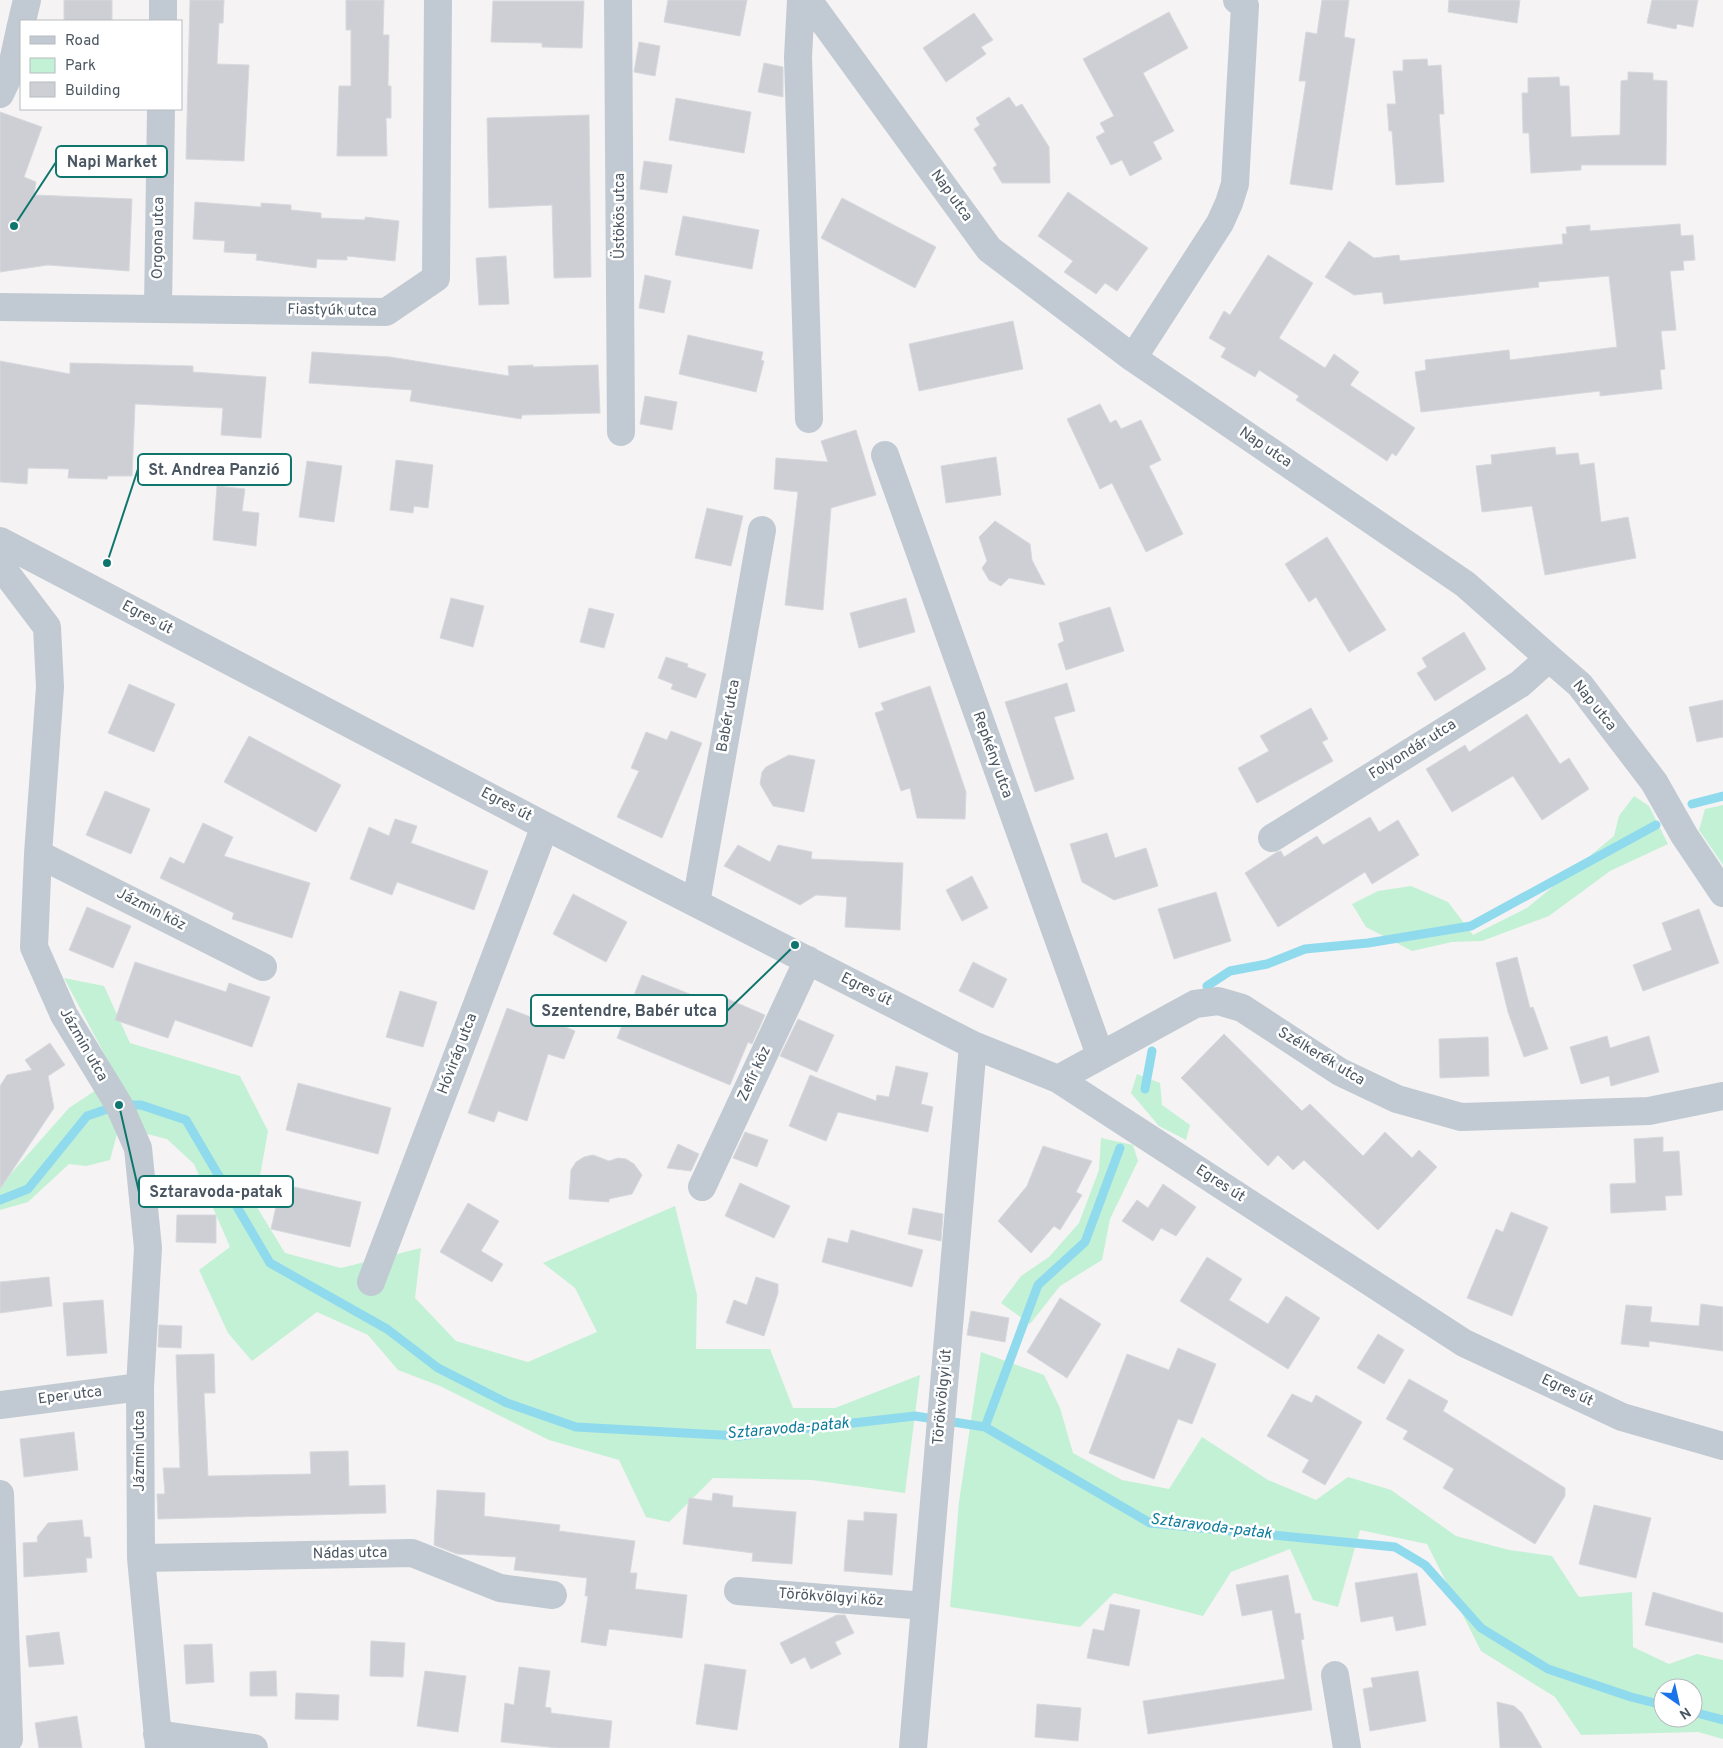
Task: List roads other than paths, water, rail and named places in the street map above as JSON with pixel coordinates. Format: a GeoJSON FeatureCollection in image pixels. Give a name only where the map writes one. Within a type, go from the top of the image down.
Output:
{"type":"FeatureCollection","features":[{"type":"Feature","properties":{"kind":"street"},"geometry":{"type":"LineString","coordinates":[[22,20],[27,0]]}},
{"type":"Feature","properties":{"kind":"street"},"geometry":{"type":"LineString","coordinates":[[163,0],[163,20]]}},
{"type":"Feature","properties":{"kind":"street","name":"Fiastyúk utca"},"geometry":{"type":"LineString","coordinates":[[0,307],[386,312],[436,278],[438,0]]}},
{"type":"Feature","properties":{"kind":"street","name":"Üstökös utca"},"geometry":{"type":"LineString","coordinates":[[618,0],[621,432]]}},
{"type":"Feature","properties":{"kind":"street"},"geometry":{"type":"LineString","coordinates":[[801,0],[798,57],[810,419]]}},
{"type":"Feature","properties":{"kind":"street","name":"Nap utca"},"geometry":{"type":"LineString","coordinates":[[808,0],[990,248],[1133,358],[1465,584],[1580,685],[1654,782],[1684,835],[1723,892]]}},
{"type":"Feature","properties":{"kind":"street"},"geometry":{"type":"LineString","coordinates":[[1133,358],[1220,223],[1230,203],[1235,184],[1241,3]]}},
{"type":"Feature","properties":{"kind":"street"},"geometry":{"type":"LineString","coordinates":[[11,79],[20,30]]}},
{"type":"Feature","properties":{"kind":"street","name":"Orgona utca"},"geometry":{"type":"LineString","coordinates":[[158,308],[161,110]]}},
{"type":"Feature","properties":{"kind":"street","name":"Repkény utca"},"geometry":{"type":"LineString","coordinates":[[885,455],[1100,1055]]}},
{"type":"Feature","properties":{"kind":"street","name":"Babér utca"},"geometry":{"type":"LineString","coordinates":[[696,903],[762,530]]}},
{"type":"Feature","properties":{"kind":"street","name":"Egres út"},"geometry":{"type":"LineString","coordinates":[[0,540],[545,826],[973,1045],[1058,1079],[1464,1343],[1622,1417],[1723,1446]]}},
{"type":"Feature","properties":{"kind":"street","name":"Jázmin utca"},"geometry":{"type":"LineString","coordinates":[[0,565],[47,627],[50,687],[38,854],[34,947],[64,1015],[119,1105],[138,1148],[148,1248],[140,1387],[141,1558],[158,1741]]}},
{"type":"Feature","properties":{"kind":"street","name":"Folyondár utca"},"geometry":{"type":"LineString","coordinates":[[1272,838],[1520,684],[1549,658]]}},
{"type":"Feature","properties":{"kind":"street","name":"Hóvirág utca"},"geometry":{"type":"LineString","coordinates":[[371,1282],[545,826]]}},
{"type":"Feature","properties":{"kind":"street","name":"Jázmin köz"},"geometry":{"type":"LineString","coordinates":[[38,854],[263,967]]}},
{"type":"Feature","properties":{"kind":"street","name":"Zefír köz"},"geometry":{"type":"LineString","coordinates":[[702,1187],[808,960]]}},
{"type":"Feature","properties":{"kind":"street","name":"Szélkerék utca"},"geometry":{"type":"LineString","coordinates":[[1058,1079],[1195,1004],[1218,1001],[1242,1008],[1340,1072],[1372,1088],[1397,1099],[1461,1117],[1649,1111],[1723,1096]]}},
{"type":"Feature","properties":{"kind":"street","name":"Törökvölgyi út"},"geometry":{"type":"LineString","coordinates":[[913,1748],[973,1045]]}},
{"type":"Feature","properties":{"kind":"street","name":"Eper utca"},"geometry":{"type":"LineString","coordinates":[[0,1405],[140,1387]]}},
{"type":"Feature","properties":{"kind":"street"},"geometry":{"type":"LineString","coordinates":[[0,1494],[9,1739]]}},
{"type":"Feature","properties":{"kind":"street","name":"Nádas utca"},"geometry":{"type":"LineString","coordinates":[[141,1558],[412,1553],[500,1588],[553,1596]]}},
{"type":"Feature","properties":{"kind":"street","name":"Törökvölgyi köz"},"geometry":{"type":"LineString","coordinates":[[738,1591],[924,1606]]}},
{"type":"Feature","properties":{"kind":"street"},"geometry":{"type":"LineString","coordinates":[[1335,1675],[1347,1748]]}},
{"type":"Feature","properties":{"kind":"street"},"geometry":{"type":"LineString","coordinates":[[158,1741],[254,1748]]}},
{"type":"Feature","properties":{"kind":"waterway"},"geometry":{"type":"LineString","coordinates":[[1692,804],[1723,796]]}},
{"type":"Feature","properties":{"kind":"waterway"},"geometry":{"type":"LineString","coordinates":[[1207,986],[1230,971],[1267,964],[1305,949],[1368,943],[1471,926],[1656,825]]}},
{"type":"Feature","properties":{"kind":"waterway"},"geometry":{"type":"LineString","coordinates":[[1145,1089],[1152,1051]]}},
{"type":"Feature","properties":{"kind":"waterway","name":"Sztaravoda-patak"},"geometry":{"type":"LineString","coordinates":[[0,1200],[28,1189],[87,1116],[119,1105],[141,1105],[186,1120],[270,1263],[387,1329],[438,1368],[507,1403],[576,1427],[739,1436],[915,1416],[985,1427],[1150,1523],[1395,1547],[1425,1565],[1481,1628],[1548,1669],[1653,1702]]}},
{"type":"Feature","properties":{"kind":"waterway"},"geometry":{"type":"LineString","coordinates":[[985,1427],[1038,1285],[1085,1242],[1120,1148]]}},
{"type":"Feature","properties":{"kind":"waterway","name":"Sztaravoda-patak"},"geometry":{"type":"LineString","coordinates":[[1703,1715],[1723,1720]]}},
{"type":"Feature","properties":{"kind":"place","name":"Napi Market"},"geometry":{"type":"Point","coordinates":[14,226]}},
{"type":"Feature","properties":{"kind":"place","name":"St. Andrea Panzió"},"geometry":{"type":"Point","coordinates":[107,563]}},
{"type":"Feature","properties":{"kind":"place","name":"Szentendre, Babér utca"},"geometry":{"type":"Point","coordinates":[795,945]}},
{"type":"Feature","properties":{"kind":"place","name":"Sztaravoda-patak"},"geometry":{"type":"Point","coordinates":[119,1105]}}]}
